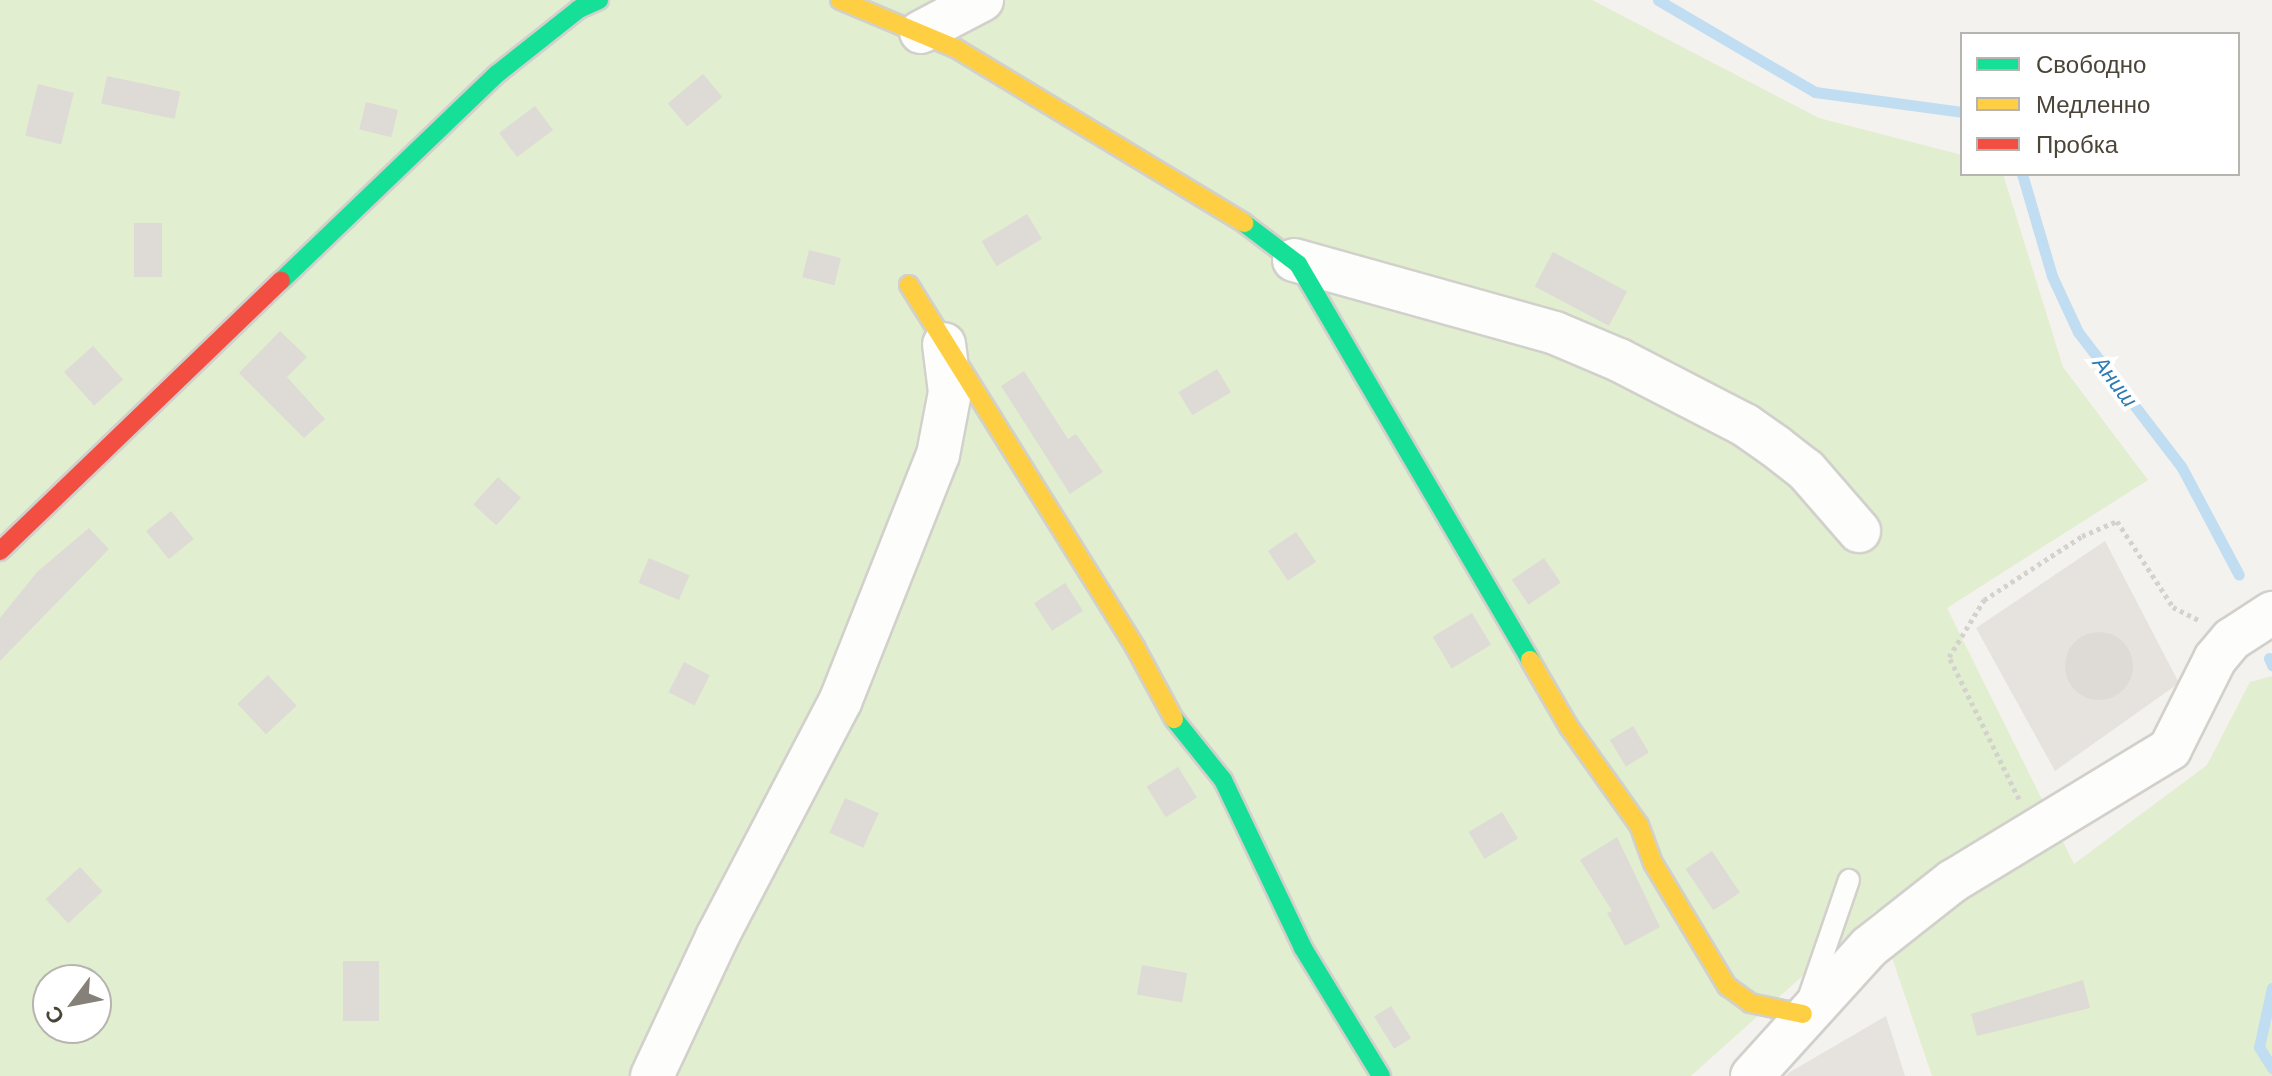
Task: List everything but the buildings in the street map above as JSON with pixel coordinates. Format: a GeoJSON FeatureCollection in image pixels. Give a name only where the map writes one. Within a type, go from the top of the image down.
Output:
{"type":"FeatureCollection","features":[{"type":"Feature","properties":{"kind":"street"},"geometry":{"type":"LineString","coordinates":[[0,551],[497,74],[579,9],[599,0]]}},
{"type":"Feature","properties":{"kind":"street"},"geometry":{"type":"LineString","coordinates":[[840,0],[921,32],[1256,231],[1294,260],[1319,293],[1569,727],[1639,825],[1653,863],[1701,950],[1727,986],[1750,1003],[1803,1014]]}},
{"type":"Feature","properties":{"kind":"street"},"geometry":{"type":"LineString","coordinates":[[921,32],[982,0]]}},
{"type":"Feature","properties":{"kind":"street"},"geometry":{"type":"LineString","coordinates":[[1294,260],[1555,333],[1619,360],[1745,425],[1775,446],[1806,470],[1859,531]]}},
{"type":"Feature","properties":{"kind":"street"},"geometry":{"type":"LineString","coordinates":[[909,285],[1135,647],[1171,715],[1223,780],[1303,948],[1381,1076]]}},
{"type":"Feature","properties":{"kind":"street"},"geometry":{"type":"LineString","coordinates":[[652,1076],[717,937],[840,702],[938,455],[950,392],[944,344]]}},
{"type":"Feature","properties":{"kind":"street"},"geometry":{"type":"LineString","coordinates":[[1752,1076],[1803,1014],[1881,937],[1953,881],[2170,749],[2215,659],[2232,639],[2272,613]]}},
{"type":"Feature","properties":{"kind":"lane"},"geometry":{"type":"LineString","coordinates":[[1803,1014],[1849,880]]}},
{"type":"Feature","properties":{"kind":"path"},"geometry":{"type":"LineString","coordinates":[[2035,831],[1949,657],[1984,600],[2082,536],[2117,521],[2173,607],[2232,639]]}},
{"type":"Feature","properties":{"kind":"shaded area"},"geometry":{"type":"Polygon","coordinates":[[[2105,541],[2179,683],[2055,771],[1976,628],[2105,541]]]}},
{"type":"Feature","properties":{"kind":"shaded area"},"geometry":{"type":"Polygon","coordinates":[[[1886,1016],[1905,1076],[1786,1076],[1790,1072],[1886,1016]]]}},
{"type":"Feature","properties":{"kind":"green space"},"geometry":{"type":"Polygon","coordinates":[[[0,0],[1592,0],[1819,118],[1960,154],[1960,176],[2004,176],[2063,367],[2148,480],[1947,608],[2074,864],[2207,765],[2250,682],[2272,676],[2272,1076],[1932,1076],[1876,910],[1691,1076],[0,1076],[0,0]]]}},
{"type":"Feature","properties":{"kind":"waterway","name":"Аниш"},"geometry":{"type":"LineString","coordinates":[[1658,0],[1815,92],[1960,112]]}},
{"type":"Feature","properties":{"kind":"waterway","name":"Аниш"},"geometry":{"type":"LineString","coordinates":[[2023,176],[2052,276],[2078,332],[2181,466],[2239,575]]}},
{"type":"Feature","properties":{"kind":"waterway","name":"Аниш"},"geometry":{"type":"LineString","coordinates":[[2269,658],[2272,665]]}},
{"type":"Feature","properties":{"kind":"waterway","name":"Аниш"},"geometry":{"type":"LineString","coordinates":[[2272,988],[2259,1047],[2272,1068]]}},
{"type":"Feature","properties":{"kind":"traffic: fast"},"geometry":{"type":"LineString","coordinates":[[281,281],[497,74],[579,9],[599,0]]}},
{"type":"Feature","properties":{"kind":"traffic: fast"},"geometry":{"type":"LineString","coordinates":[[1244,223],[1298,264],[1530,660]]}},
{"type":"Feature","properties":{"kind":"traffic: fast"},"geometry":{"type":"LineString","coordinates":[[1174,719],[1223,780],[1303,948],[1381,1076]]}},
{"type":"Feature","properties":{"kind":"traffic: slow"},"geometry":{"type":"LineString","coordinates":[[840,0],[957,49],[1244,223]]}},
{"type":"Feature","properties":{"kind":"traffic: slow"},"geometry":{"type":"LineString","coordinates":[[909,285],[1135,647],[1174,719]]}},
{"type":"Feature","properties":{"kind":"traffic: slow"},"geometry":{"type":"LineString","coordinates":[[1530,660],[1569,727],[1639,825],[1653,863],[1727,986],[1750,1003],[1803,1014]]}},
{"type":"Feature","properties":{"kind":"traffic: jam"},"geometry":{"type":"LineString","coordinates":[[0,551],[281,281]]}}]}
